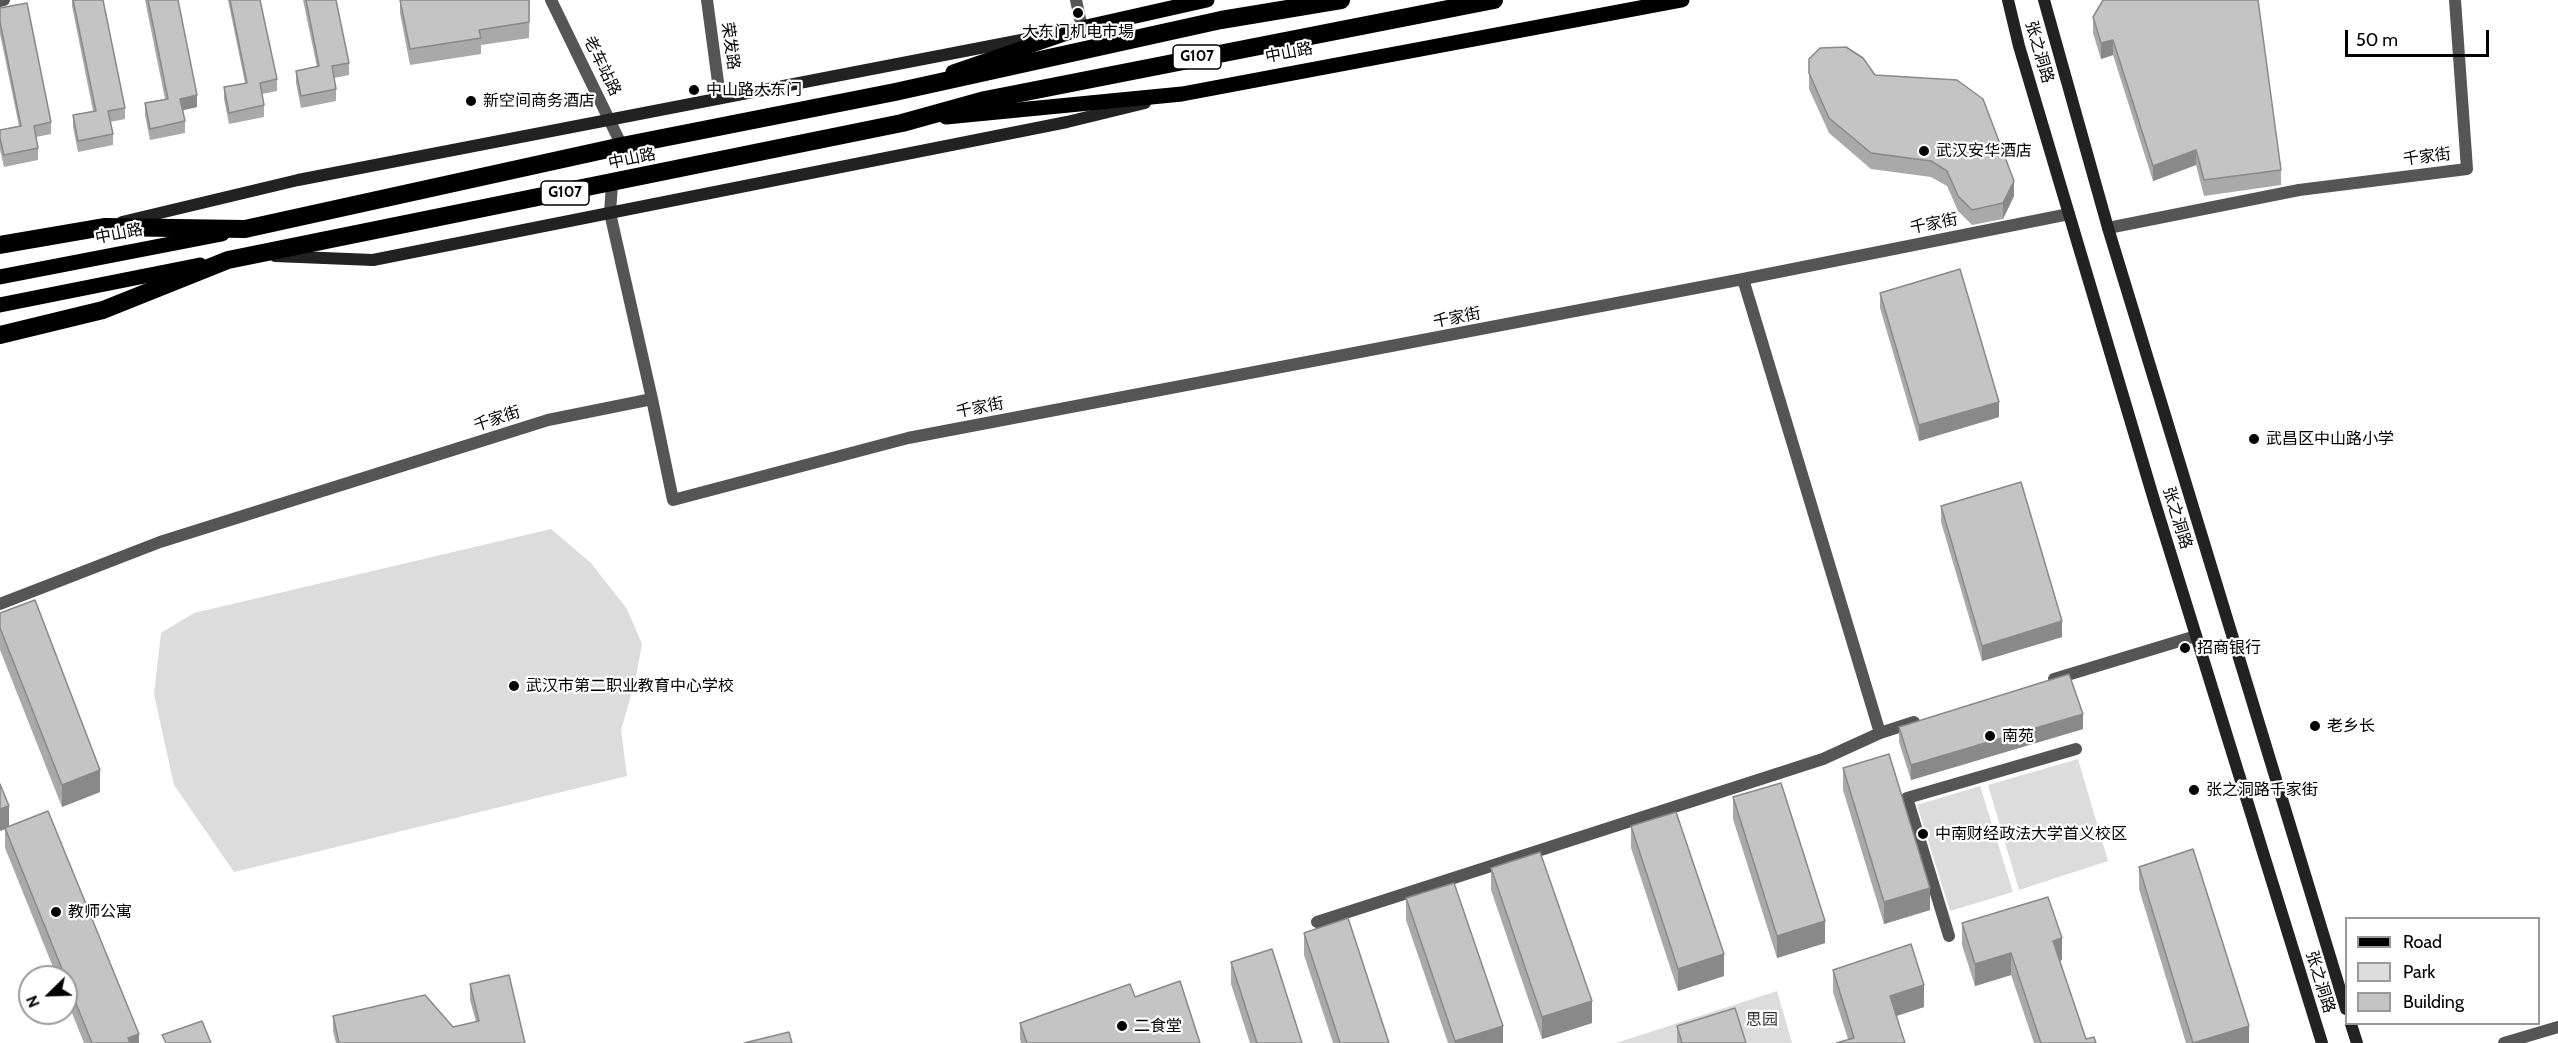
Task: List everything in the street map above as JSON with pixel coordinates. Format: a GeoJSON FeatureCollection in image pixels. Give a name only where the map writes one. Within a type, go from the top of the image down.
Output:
{"type":"FeatureCollection","features":[{"type":"Feature","properties":{"kind":"highway","name":"中山路"},"geometry":{"type":"LineString","coordinates":[[0,245],[104,227],[245,229],[622,146],[895,92],[1221,20],[1341,0]]}},
{"type":"Feature","properties":{"kind":"highway","name":"中山路"},"geometry":{"type":"LineString","coordinates":[[0,334],[103,310],[228,260],[250,255],[902,123],[985,100],[1316,33],[1494,0]]}},
{"type":"Feature","properties":{"kind":"main road","name":"中山路"},"geometry":{"type":"LineString","coordinates":[[895,92],[1082,28],[1207,0]]}},
{"type":"Feature","properties":{"kind":"main road","name":"中山路"},"geometry":{"type":"LineString","coordinates":[[902,123],[1000,110],[1182,94],[1682,0]]}},
{"type":"Feature","properties":{"kind":"main road","name":"张之洞路"},"geometry":{"type":"LineString","coordinates":[[2008,0],[2019,46],[2196,636],[2322,1043]]}},
{"type":"Feature","properties":{"kind":"main road","name":"张之洞路"},"geometry":{"type":"LineString","coordinates":[[2044,0],[2108,228],[2345,1007]]}},
{"type":"Feature","properties":{"kind":"main road"},"geometry":{"type":"LineString","coordinates":[[104,227],[298,180],[1082,28]]}},
{"type":"Feature","properties":{"kind":"main road"},"geometry":{"type":"LineString","coordinates":[[250,255],[373,260],[1066,122],[1182,94]]}},
{"type":"Feature","properties":{"kind":"main road","name":"中山路"},"geometry":{"type":"LineString","coordinates":[[0,277],[245,229]]}},
{"type":"Feature","properties":{"kind":"main road","name":"中山路"},"geometry":{"type":"LineString","coordinates":[[0,305],[228,260]]}},
{"type":"Feature","properties":{"kind":"main road","name":"张之洞路"},"geometry":{"type":"LineString","coordinates":[[2352,1025],[2357,1043]]}},
{"type":"Feature","properties":{"kind":"street","name":"老车站路"},"geometry":{"type":"LineString","coordinates":[[551,0],[622,146]]}},
{"type":"Feature","properties":{"kind":"street","name":"荣发路"},"geometry":{"type":"LineString","coordinates":[[707,0],[720,97]]}},
{"type":"Feature","properties":{"kind":"street"},"geometry":{"type":"LineString","coordinates":[[1077,0],[1082,28]]}},
{"type":"Feature","properties":{"kind":"street","name":"千家街"},"geometry":{"type":"LineString","coordinates":[[2108,228],[2300,190],[2467,169],[2455,0]]}},
{"type":"Feature","properties":{"kind":"street"},"geometry":{"type":"LineString","coordinates":[[612,183],[610,213],[652,399]]}},
{"type":"Feature","properties":{"kind":"street","name":"千家街"},"geometry":{"type":"LineString","coordinates":[[0,604],[160,542],[548,420],[652,399],[673,500],[908,438],[1743,279],[2069,214]]}},
{"type":"Feature","properties":{"kind":"street"},"geometry":{"type":"LineString","coordinates":[[1743,279],[1880,733]]}},
{"type":"Feature","properties":{"kind":"street"},"geometry":{"type":"LineString","coordinates":[[2038,684],[2196,636]]}},
{"type":"Feature","properties":{"kind":"street"},"geometry":{"type":"LineString","coordinates":[[1317,922],[1823,759],[1880,733],[1925,719]]}},
{"type":"Feature","properties":{"kind":"street"},"geometry":{"type":"LineString","coordinates":[[1949,936],[1907,798],[2076,749]]}},
{"type":"Feature","properties":{"kind":"street"},"geometry":{"type":"LineString","coordinates":[[2504,1043],[2558,1027]]}},
{"type":"Feature","properties":{"kind":"green space"},"geometry":{"type":"Polygon","coordinates":[[[551,529],[591,563],[627,609],[642,644],[635,682],[621,730],[627,776],[234,872],[174,785],[154,694],[161,633],[194,613],[551,529]]]}},
{"type":"Feature","properties":{"kind":"green space"},"geometry":{"type":"Polygon","coordinates":[[[2078,759],[2108,861],[2019,890],[1988,785],[2078,759]]]}},
{"type":"Feature","properties":{"kind":"green space"},"geometry":{"type":"Polygon","coordinates":[[[1980,786],[2013,892],[1950,911],[1917,805],[1980,786]]]}},
{"type":"Feature","properties":{"kind":"green space","name":"思园"},"geometry":{"type":"Polygon","coordinates":[[[1777,991],[1792,1043],[1616,1043],[1777,991]]]}},
{"type":"Feature","properties":{"kind":"building"},"geometry":{"type":"Polygon","coordinates":[[[73,0],[103,0],[125,108],[108,111],[113,134],[78,141],[73,115],[96,111],[73,0]]]}},
{"type":"Feature","properties":{"kind":"building"},"geometry":{"type":"Polygon","coordinates":[[[148,0],[178,0],[197,95],[180,99],[185,121],[150,129],[145,103],[168,99],[148,0]]]}},
{"type":"Feature","properties":{"kind":"building"},"geometry":{"type":"Polygon","coordinates":[[[230,0],[260,0],[277,79],[260,83],[264,105],[229,113],[224,87],[247,83],[230,0]]]}},
{"type":"Feature","properties":{"kind":"building"},"geometry":{"type":"Polygon","coordinates":[[[306,0],[336,0],[349,63],[332,66],[336,89],[301,96],[296,71],[319,66],[306,0]]]}},
{"type":"Feature","properties":{"kind":"building"},"geometry":{"type":"Polygon","coordinates":[[[400,0],[529,0],[529,22],[479,30],[481,38],[410,49],[400,0]]]}},
{"type":"Feature","properties":{"kind":"building"},"geometry":{"type":"Polygon","coordinates":[[[2103,0],[2258,0],[2281,170],[2204,180],[2196,150],[2153,166],[2113,40],[2101,43],[2093,17],[2103,0]]]}},
{"type":"Feature","properties":{"kind":"building"},"geometry":{"type":"Polygon","coordinates":[[[27,3],[51,122],[34,126],[38,148],[4,155],[0,130],[21,126],[0,22],[0,8],[27,3]]]}},
{"type":"Feature","properties":{"kind":"building","name":"武汉安华酒店"},"geometry":{"type":"Polygon","coordinates":[[[1846,47],[1863,58],[1875,75],[1957,80],[1983,99],[2014,181],[2003,203],[1972,210],[1958,196],[1947,171],[1931,161],[1871,153],[1829,118],[1809,73],[1809,59],[1820,48],[1846,47]]]}},
{"type":"Feature","properties":{"kind":"building"},"geometry":{"type":"Polygon","coordinates":[[[1960,269],[1999,402],[1919,425],[1880,293],[1960,269]]]}},
{"type":"Feature","properties":{"kind":"building"},"geometry":{"type":"Polygon","coordinates":[[[2021,482],[2062,621],[1982,646],[1941,506],[2021,482]]]}},
{"type":"Feature","properties":{"kind":"building"},"geometry":{"type":"Polygon","coordinates":[[[35,600],[100,770],[62,785],[0,628],[0,613],[35,600]]]}},
{"type":"Feature","properties":{"kind":"building","name":"南苑"},"geometry":{"type":"Polygon","coordinates":[[[2069,674],[2083,714],[1911,765],[1899,727],[2069,674]]]}},
{"type":"Feature","properties":{"kind":"building"},"geometry":{"type":"Polygon","coordinates":[[[1889,754],[1930,888],[1884,902],[1843,768],[1889,754]]]}},
{"type":"Feature","properties":{"kind":"building"},"geometry":{"type":"Polygon","coordinates":[[[1781,783],[1825,921],[1777,936],[1733,797],[1781,783]]]}},
{"type":"Feature","properties":{"kind":"building"},"geometry":{"type":"Polygon","coordinates":[[[0,784],[9,806],[0,809],[0,784]]]}},
{"type":"Feature","properties":{"kind":"building","name":"教师公寓"},"geometry":{"type":"Polygon","coordinates":[[[48,811],[139,1034],[128,1038],[130,1043],[92,1043],[78,1008],[78,965],[60,965],[5,828],[48,811]]]}},
{"type":"Feature","properties":{"kind":"building"},"geometry":{"type":"Polygon","coordinates":[[[1676,812],[1724,954],[1678,969],[1631,826],[1676,812]]]}},
{"type":"Feature","properties":{"kind":"building"},"geometry":{"type":"Polygon","coordinates":[[[2193,849],[2249,1026],[2193,1043],[2139,867],[2193,849]]]}},
{"type":"Feature","properties":{"kind":"building"},"geometry":{"type":"Polygon","coordinates":[[[1540,852],[1592,1001],[1542,1017],[1491,868],[1540,852]]]}},
{"type":"Feature","properties":{"kind":"building"},"geometry":{"type":"Polygon","coordinates":[[[1454,883],[1503,1026],[1455,1041],[1406,898],[1454,883]]]}},
{"type":"Feature","properties":{"kind":"building"},"geometry":{"type":"Polygon","coordinates":[[[2048,897],[2062,938],[2053,941],[2086,1039],[2094,1037],[2096,1043],[2041,1043],[2011,953],[1975,964],[1962,923],[2048,897]]]}},
{"type":"Feature","properties":{"kind":"building"},"geometry":{"type":"Polygon","coordinates":[[[1348,918],[1389,1043],[1340,1043],[1304,933],[1348,918]]]}},
{"type":"Feature","properties":{"kind":"building"},"geometry":{"type":"Polygon","coordinates":[[[1911,944],[1924,985],[1890,996],[1905,1043],[1836,1043],[1854,1038],[1833,970],[1911,944]]]}},
{"type":"Feature","properties":{"kind":"building"},"geometry":{"type":"Polygon","coordinates":[[[1272,949],[1302,1043],[1257,1043],[1231,962],[1272,949]]]}},
{"type":"Feature","properties":{"kind":"building"},"geometry":{"type":"Polygon","coordinates":[[[509,975],[525,1043],[339,1043],[333,1016],[425,995],[453,1027],[479,1021],[470,984],[509,975]]]}},
{"type":"Feature","properties":{"kind":"building","name":"二食堂"},"geometry":{"type":"Polygon","coordinates":[[[1180,981],[1200,1043],[1027,1043],[1020,1023],[1130,984],[1135,997],[1180,981]]]}},
{"type":"Feature","properties":{"kind":"building"},"geometry":{"type":"Polygon","coordinates":[[[1735,1008],[1746,1043],[1682,1043],[1677,1026],[1735,1008]]]}},
{"type":"Feature","properties":{"kind":"building"},"geometry":{"type":"Polygon","coordinates":[[[202,1021],[211,1043],[166,1043],[162,1035],[202,1021]]]}},
{"type":"Feature","properties":{"kind":"building"},"geometry":{"type":"Polygon","coordinates":[[[789,1032],[792,1043],[744,1043],[789,1032]]]}},
{"type":"Feature","properties":{"kind":"place","name":"大东门机电市場"},"geometry":{"type":"Point","coordinates":[1078,13]}},
{"type":"Feature","properties":{"kind":"place","name":"中山路大东门"},"geometry":{"type":"Point","coordinates":[694,90]}},
{"type":"Feature","properties":{"kind":"place","name":"新空间商务酒店"},"geometry":{"type":"Point","coordinates":[471,101]}},
{"type":"Feature","properties":{"kind":"place","name":"武汉安华酒店"},"geometry":{"type":"Point","coordinates":[1924,151]}},
{"type":"Feature","properties":{"kind":"place","name":"武昌区中山路小学"},"geometry":{"type":"Point","coordinates":[2254,439]}},
{"type":"Feature","properties":{"kind":"place","name":"招商银行"},"geometry":{"type":"Point","coordinates":[2185,648]}},
{"type":"Feature","properties":{"kind":"place","name":"武汉市第二职业教育中心学校"},"geometry":{"type":"Point","coordinates":[514,686]}},
{"type":"Feature","properties":{"kind":"place","name":"老乡长"},"geometry":{"type":"Point","coordinates":[2315,726]}},
{"type":"Feature","properties":{"kind":"place","name":"南苑"},"geometry":{"type":"Point","coordinates":[1990,736]}},
{"type":"Feature","properties":{"kind":"place","name":"张之洞路千家街"},"geometry":{"type":"Point","coordinates":[2194,790]}},
{"type":"Feature","properties":{"kind":"place","name":"中南财经政法大学首义校区"},"geometry":{"type":"Point","coordinates":[1923,834]}},
{"type":"Feature","properties":{"kind":"place","name":"教师公寓"},"geometry":{"type":"Point","coordinates":[56,912]}},
{"type":"Feature","properties":{"kind":"place","name":"二食堂"},"geometry":{"type":"Point","coordinates":[1122,1026]}}]}
